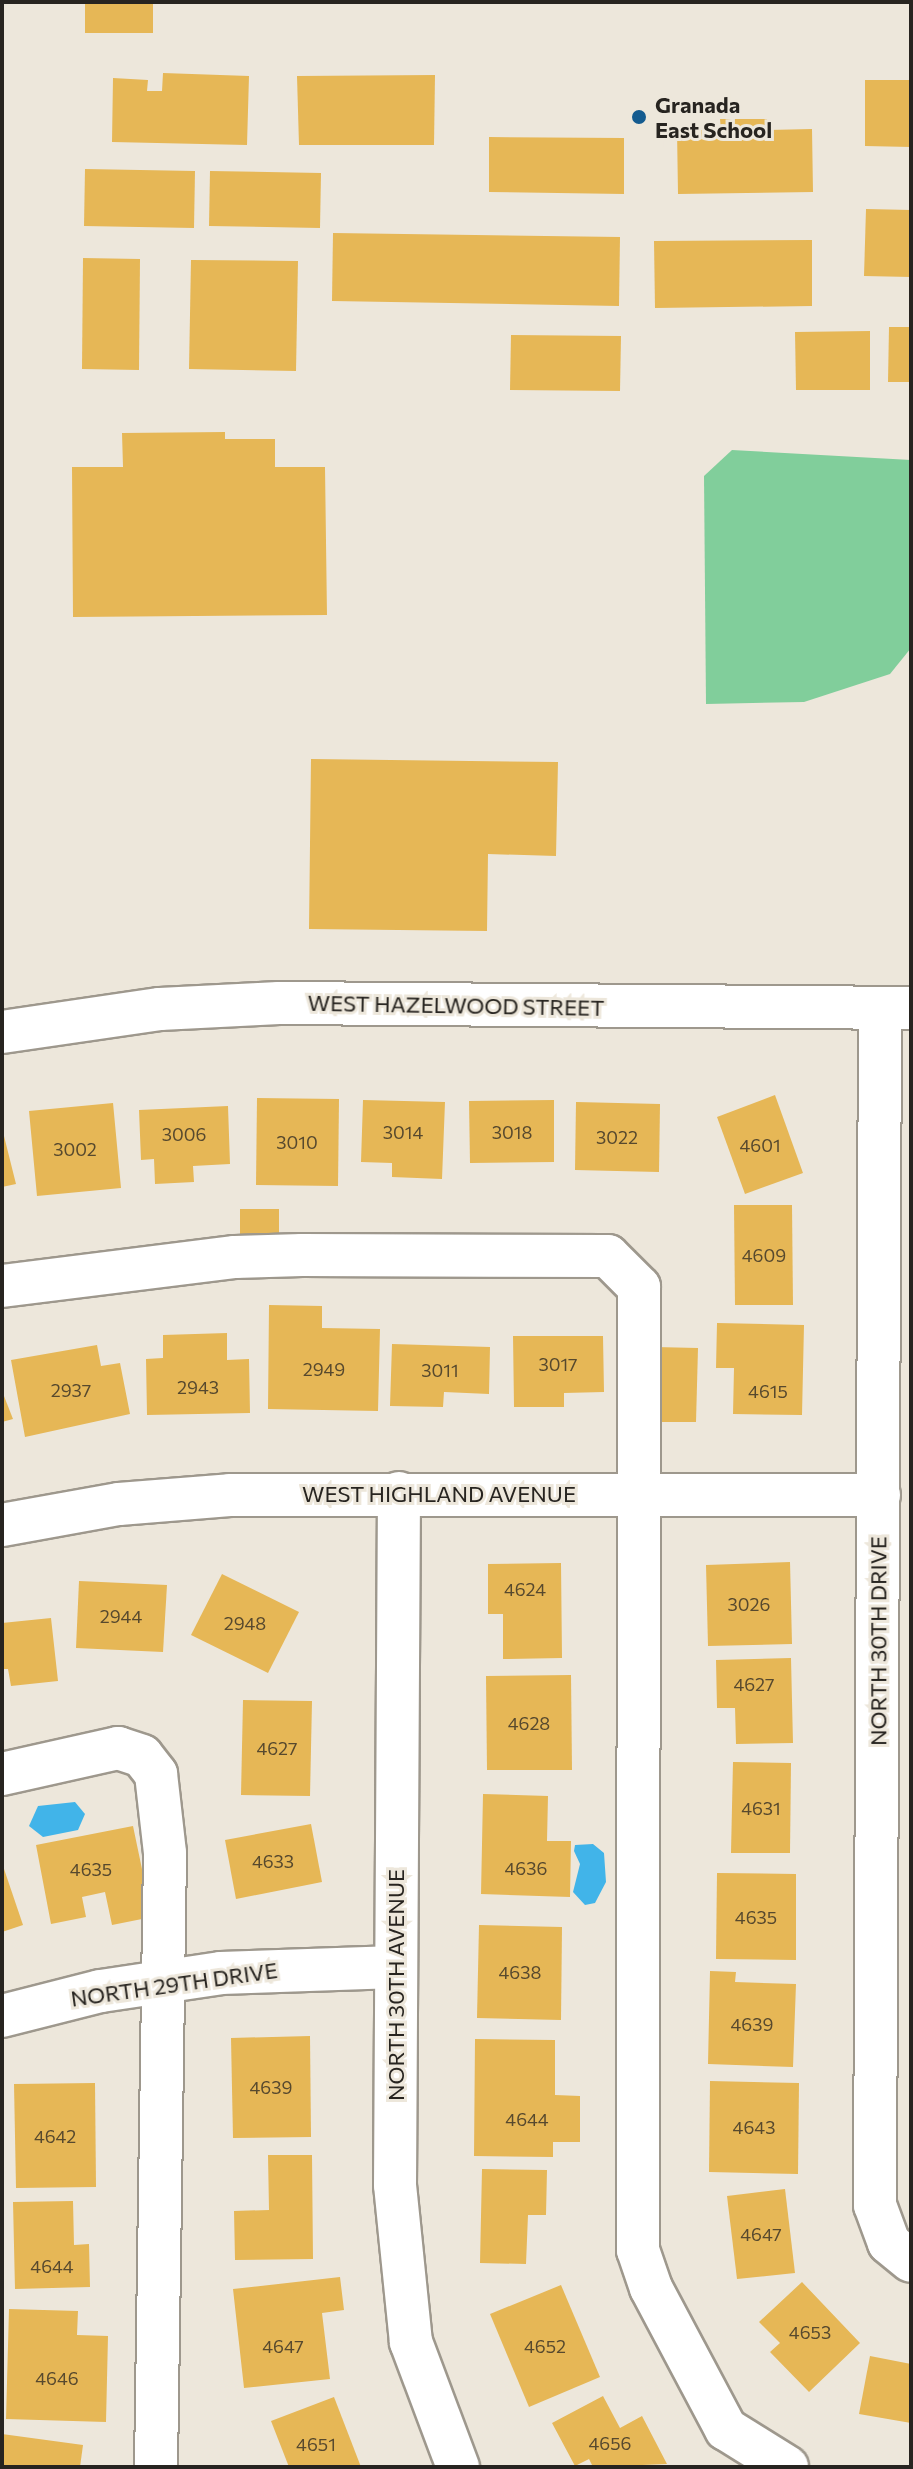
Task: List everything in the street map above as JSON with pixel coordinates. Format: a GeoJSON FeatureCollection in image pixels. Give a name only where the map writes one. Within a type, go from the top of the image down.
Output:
{"type":"FeatureCollection","features":[{"type":"Feature","properties":{"kind":"street","name":"WEST HAZELWOOD STREET"},"geometry":{"type":"LineString","coordinates":[[2,1031],[160,1009],[279,1003],[896,1008]]}},
{"type":"Feature","properties":{"kind":"street","name":"NORTH 30TH DRIVE"},"geometry":{"type":"LineString","coordinates":[[896,1008],[879,1495],[875,2205],[889,2243],[911,2261]]}},
{"type":"Feature","properties":{"kind":"street"},"geometry":{"type":"LineString","coordinates":[[2,1286],[235,1257],[608,1256],[639,1287],[638,2250],[651,2288],[726,2429],[787,2467]]}},
{"type":"Feature","properties":{"kind":"street","name":"WEST HIGHLAND AVENUE"},"geometry":{"type":"LineString","coordinates":[[2,1525],[150,1501],[399,1493],[879,1495]]}},
{"type":"Feature","properties":{"kind":"street","name":"NORTH 30TH AVENUE"},"geometry":{"type":"LineString","coordinates":[[399,1493],[395,2185],[411,2342],[458,2467]]}},
{"type":"Feature","properties":{"kind":"street"},"geometry":{"type":"LineString","coordinates":[[2,1774],[118,1748],[142,1756],[156,1774],[165,1853],[156,2467]]}},
{"type":"Feature","properties":{"kind":"street","name":"NORTH 29TH DRIVE"},"geometry":{"type":"LineString","coordinates":[[2,2016],[162,1982],[283,1968],[396,1967]]}},
{"type":"Feature","properties":{"kind":"green space"},"geometry":{"type":"Polygon","coordinates":[[[732,450],[911,460],[911,648],[890,674],[804,702],[706,704],[704,476],[732,450]]]}},
{"type":"Feature","properties":{"kind":"water"},"geometry":{"type":"Polygon","coordinates":[[[75,1802],[85,1814],[78,1830],[43,1837],[29,1826],[38,1806],[75,1802]]]}},
{"type":"Feature","properties":{"kind":"water"},"geometry":{"type":"Polygon","coordinates":[[[593,1844],[604,1853],[606,1882],[595,1903],[585,1905],[573,1892],[580,1864],[574,1851],[575,1845],[593,1844]]]}},
{"type":"Feature","properties":{"kind":"building"},"geometry":{"type":"Polygon","coordinates":[[[85,2],[153,2],[153,33],[85,33],[85,2]]]}},
{"type":"Feature","properties":{"kind":"building"},"geometry":{"type":"Polygon","coordinates":[[[163,73],[249,76],[247,145],[112,142],[113,78],[148,80],[147,91],[162,91],[163,73]]]}},
{"type":"Feature","properties":{"kind":"building"},"geometry":{"type":"Polygon","coordinates":[[[435,75],[434,145],[299,145],[297,76],[435,75]]]}},
{"type":"Feature","properties":{"kind":"building"},"geometry":{"type":"Polygon","coordinates":[[[865,80],[911,80],[911,147],[865,146],[865,80]]]}},
{"type":"Feature","properties":{"kind":"building"},"geometry":{"type":"Polygon","coordinates":[[[720,119],[767,119],[768,130],[812,129],[813,192],[678,194],[677,130],[721,130],[720,119]]]}},
{"type":"Feature","properties":{"kind":"building"},"geometry":{"type":"Polygon","coordinates":[[[489,137],[624,138],[624,194],[489,192],[489,137]]]}},
{"type":"Feature","properties":{"kind":"building"},"geometry":{"type":"Polygon","coordinates":[[[85,169],[195,171],[194,228],[84,226],[85,169]]]}},
{"type":"Feature","properties":{"kind":"building"},"geometry":{"type":"Polygon","coordinates":[[[210,171],[321,173],[320,228],[209,226],[210,171]]]}},
{"type":"Feature","properties":{"kind":"building"},"geometry":{"type":"Polygon","coordinates":[[[866,209],[911,210],[911,277],[864,276],[866,209]]]}},
{"type":"Feature","properties":{"kind":"building"},"geometry":{"type":"Polygon","coordinates":[[[333,233],[620,237],[619,306],[332,301],[333,233]]]}},
{"type":"Feature","properties":{"kind":"building"},"geometry":{"type":"Polygon","coordinates":[[[812,240],[812,306],[655,308],[654,241],[812,240]]]}},
{"type":"Feature","properties":{"kind":"building"},"geometry":{"type":"Polygon","coordinates":[[[83,258],[140,259],[139,370],[82,369],[83,258]]]}},
{"type":"Feature","properties":{"kind":"building"},"geometry":{"type":"Polygon","coordinates":[[[191,260],[298,261],[296,371],[189,369],[191,260]]]}},
{"type":"Feature","properties":{"kind":"building"},"geometry":{"type":"Polygon","coordinates":[[[889,327],[911,327],[911,382],[888,382],[889,327]]]}},
{"type":"Feature","properties":{"kind":"building"},"geometry":{"type":"Polygon","coordinates":[[[870,331],[870,390],[796,390],[795,332],[870,331]]]}},
{"type":"Feature","properties":{"kind":"building"},"geometry":{"type":"Polygon","coordinates":[[[511,335],[621,336],[620,391],[510,390],[511,335]]]}},
{"type":"Feature","properties":{"kind":"building"},"geometry":{"type":"Polygon","coordinates":[[[225,432],[225,439],[275,439],[275,467],[325,467],[327,615],[73,617],[72,467],[123,467],[122,433],[225,432]]]}},
{"type":"Feature","properties":{"kind":"building"},"geometry":{"type":"Polygon","coordinates":[[[311,759],[558,762],[556,856],[488,854],[487,931],[309,929],[311,759]]]}},
{"type":"Feature","properties":{"kind":"building"},"geometry":{"type":"Polygon","coordinates":[[[775,1095],[803,1173],[745,1194],[717,1117],[775,1095]]]}},
{"type":"Feature","properties":{"kind":"building"},"geometry":{"type":"Polygon","coordinates":[[[257,1098],[339,1099],[338,1186],[256,1185],[257,1098]]]}},
{"type":"Feature","properties":{"kind":"building"},"geometry":{"type":"Polygon","coordinates":[[[363,1100],[445,1102],[442,1179],[392,1177],[392,1163],[361,1162],[363,1100]]]}},
{"type":"Feature","properties":{"kind":"building"},"geometry":{"type":"Polygon","coordinates":[[[554,1100],[554,1162],[470,1163],[469,1101],[554,1100]]]}},
{"type":"Feature","properties":{"kind":"building"},"geometry":{"type":"Polygon","coordinates":[[[576,1102],[660,1104],[659,1172],[575,1170],[576,1102]]]}},
{"type":"Feature","properties":{"kind":"building"},"geometry":{"type":"Polygon","coordinates":[[[113,1103],[121,1188],[37,1196],[29,1111],[113,1103]]]}},
{"type":"Feature","properties":{"kind":"building"},"geometry":{"type":"Polygon","coordinates":[[[228,1106],[230,1164],[193,1166],[194,1182],[155,1184],[154,1159],[141,1160],[139,1110],[228,1106]]]}},
{"type":"Feature","properties":{"kind":"building"},"geometry":{"type":"Polygon","coordinates":[[[2,1128],[16,1184],[2,1187],[2,1128]]]}},
{"type":"Feature","properties":{"kind":"building"},"geometry":{"type":"Polygon","coordinates":[[[734,1205],[792,1205],[793,1305],[735,1305],[734,1205]]]}},
{"type":"Feature","properties":{"kind":"building"},"geometry":{"type":"Polygon","coordinates":[[[240,1209],[279,1209],[279,1243],[240,1243],[240,1209]]]}},
{"type":"Feature","properties":{"kind":"building"},"geometry":{"type":"Polygon","coordinates":[[[269,1305],[322,1306],[322,1328],[380,1329],[378,1411],[268,1409],[269,1305]]]}},
{"type":"Feature","properties":{"kind":"building"},"geometry":{"type":"Polygon","coordinates":[[[717,1323],[804,1325],[802,1415],[733,1414],[734,1368],[716,1368],[717,1323]]]}},
{"type":"Feature","properties":{"kind":"building"},"geometry":{"type":"Polygon","coordinates":[[[227,1333],[227,1360],[249,1359],[250,1413],[147,1415],[146,1359],[163,1358],[163,1335],[227,1333]]]}},
{"type":"Feature","properties":{"kind":"building"},"geometry":{"type":"Polygon","coordinates":[[[513,1336],[603,1336],[604,1392],[564,1393],[564,1407],[514,1407],[513,1336]]]}},
{"type":"Feature","properties":{"kind":"building"},"geometry":{"type":"Polygon","coordinates":[[[392,1344],[490,1347],[489,1394],[444,1392],[443,1407],[390,1406],[392,1344]]]}},
{"type":"Feature","properties":{"kind":"building"},"geometry":{"type":"Polygon","coordinates":[[[97,1345],[101,1366],[120,1363],[130,1414],[25,1437],[11,1360],[97,1345]]]}},
{"type":"Feature","properties":{"kind":"building"},"geometry":{"type":"Polygon","coordinates":[[[655,1347],[698,1348],[696,1422],[654,1422],[655,1347]]]}},
{"type":"Feature","properties":{"kind":"building"},"geometry":{"type":"Polygon","coordinates":[[[2,1391],[13,1419],[2,1422],[2,1391]]]}},
{"type":"Feature","properties":{"kind":"building"},"geometry":{"type":"Polygon","coordinates":[[[790,1562],[792,1644],[708,1646],[706,1565],[790,1562]]]}},
{"type":"Feature","properties":{"kind":"building"},"geometry":{"type":"Polygon","coordinates":[[[561,1563],[562,1658],[503,1659],[503,1614],[488,1614],[488,1564],[561,1563]]]}},
{"type":"Feature","properties":{"kind":"building"},"geometry":{"type":"Polygon","coordinates":[[[222,1574],[299,1612],[268,1673],[191,1635],[222,1574]]]}},
{"type":"Feature","properties":{"kind":"building"},"geometry":{"type":"Polygon","coordinates":[[[79,1581],[167,1585],[163,1652],[76,1648],[79,1581]]]}},
{"type":"Feature","properties":{"kind":"building"},"geometry":{"type":"Polygon","coordinates":[[[51,1618],[58,1681],[11,1686],[8,1669],[2,1669],[2,1623],[51,1618]]]}},
{"type":"Feature","properties":{"kind":"building"},"geometry":{"type":"Polygon","coordinates":[[[791,1658],[793,1743],[736,1744],[735,1708],[717,1708],[716,1660],[791,1658]]]}},
{"type":"Feature","properties":{"kind":"building"},"geometry":{"type":"Polygon","coordinates":[[[571,1675],[572,1770],[487,1770],[486,1676],[571,1675]]]}},
{"type":"Feature","properties":{"kind":"building"},"geometry":{"type":"Polygon","coordinates":[[[243,1700],[312,1701],[310,1796],[241,1795],[243,1700]]]}},
{"type":"Feature","properties":{"kind":"building"},"geometry":{"type":"Polygon","coordinates":[[[733,1762],[791,1763],[790,1853],[731,1853],[733,1762]]]}},
{"type":"Feature","properties":{"kind":"building"},"geometry":{"type":"Polygon","coordinates":[[[483,1794],[548,1796],[547,1841],[571,1841],[570,1897],[481,1894],[483,1794]]]}},
{"type":"Feature","properties":{"kind":"building"},"geometry":{"type":"Polygon","coordinates":[[[311,1824],[322,1882],[236,1899],[225,1840],[311,1824]]]}},
{"type":"Feature","properties":{"kind":"building"},"geometry":{"type":"Polygon","coordinates":[[[133,1826],[152,1917],[112,1925],[105,1892],[82,1897],[86,1917],[51,1924],[36,1845],[133,1826]]]}},
{"type":"Feature","properties":{"kind":"building"},"geometry":{"type":"Polygon","coordinates":[[[2,1863],[23,1925],[2,1932],[2,1863]]]}},
{"type":"Feature","properties":{"kind":"building"},"geometry":{"type":"Polygon","coordinates":[[[717,1873],[796,1874],[796,1960],[716,1959],[717,1873]]]}},
{"type":"Feature","properties":{"kind":"building"},"geometry":{"type":"Polygon","coordinates":[[[479,1925],[562,1927],[561,2020],[477,2018],[479,1925]]]}},
{"type":"Feature","properties":{"kind":"building"},"geometry":{"type":"Polygon","coordinates":[[[710,1971],[736,1972],[735,1982],[796,1984],[793,2067],[708,2064],[710,1971]]]}},
{"type":"Feature","properties":{"kind":"building"},"geometry":{"type":"Polygon","coordinates":[[[310,2036],[311,2137],[233,2138],[231,2038],[310,2036]]]}},
{"type":"Feature","properties":{"kind":"building"},"geometry":{"type":"Polygon","coordinates":[[[475,2039],[555,2040],[555,2095],[580,2096],[580,2142],[553,2142],[553,2157],[474,2156],[475,2039]]]}},
{"type":"Feature","properties":{"kind":"building"},"geometry":{"type":"Polygon","coordinates":[[[710,2081],[799,2083],[798,2174],[709,2172],[710,2081]]]}},
{"type":"Feature","properties":{"kind":"building"},"geometry":{"type":"Polygon","coordinates":[[[95,2083],[96,2187],[16,2188],[14,2084],[95,2083]]]}},
{"type":"Feature","properties":{"kind":"building"},"geometry":{"type":"Polygon","coordinates":[[[268,2155],[312,2155],[313,2259],[235,2260],[234,2211],[269,2210],[268,2155]]]}},
{"type":"Feature","properties":{"kind":"building"},"geometry":{"type":"Polygon","coordinates":[[[482,2169],[547,2170],[546,2215],[528,2215],[526,2264],[480,2263],[482,2169]]]}},
{"type":"Feature","properties":{"kind":"building"},"geometry":{"type":"Polygon","coordinates":[[[785,2189],[795,2273],[737,2279],[727,2196],[785,2189]]]}},
{"type":"Feature","properties":{"kind":"building"},"geometry":{"type":"Polygon","coordinates":[[[73,2201],[74,2245],[89,2244],[90,2287],[15,2289],[13,2202],[73,2201]]]}},
{"type":"Feature","properties":{"kind":"building"},"geometry":{"type":"Polygon","coordinates":[[[340,2277],[344,2310],[322,2313],[330,2379],[244,2388],[233,2289],[340,2277]]]}},
{"type":"Feature","properties":{"kind":"building"},"geometry":{"type":"Polygon","coordinates":[[[802,2282],[860,2343],[809,2392],[770,2352],[780,2343],[759,2322],[802,2282]]]}},
{"type":"Feature","properties":{"kind":"building"},"geometry":{"type":"Polygon","coordinates":[[[561,2285],[600,2377],[529,2407],[490,2314],[561,2285]]]}},
{"type":"Feature","properties":{"kind":"building"},"geometry":{"type":"Polygon","coordinates":[[[9,2309],[78,2311],[77,2335],[108,2336],[106,2422],[6,2419],[9,2309]]]}},
{"type":"Feature","properties":{"kind":"building"},"geometry":{"type":"Polygon","coordinates":[[[870,2356],[911,2364],[911,2423],[859,2414],[870,2356]]]}},
{"type":"Feature","properties":{"kind":"building"},"geometry":{"type":"Polygon","coordinates":[[[603,2396],[620,2428],[642,2416],[667,2464],[593,2467],[589,2459],[575,2466],[552,2423],[603,2396]]]}},
{"type":"Feature","properties":{"kind":"building"},"geometry":{"type":"Polygon","coordinates":[[[334,2397],[361,2467],[289,2467],[271,2421],[334,2397]]]}},
{"type":"Feature","properties":{"kind":"building"},"geometry":{"type":"Polygon","coordinates":[[[2,2434],[83,2445],[80,2467],[2,2467],[2,2434]]]}},
{"type":"Feature","properties":{"kind":"place","name":"Granada East School"},"geometry":{"type":"Point","coordinates":[639,117]}}]}
